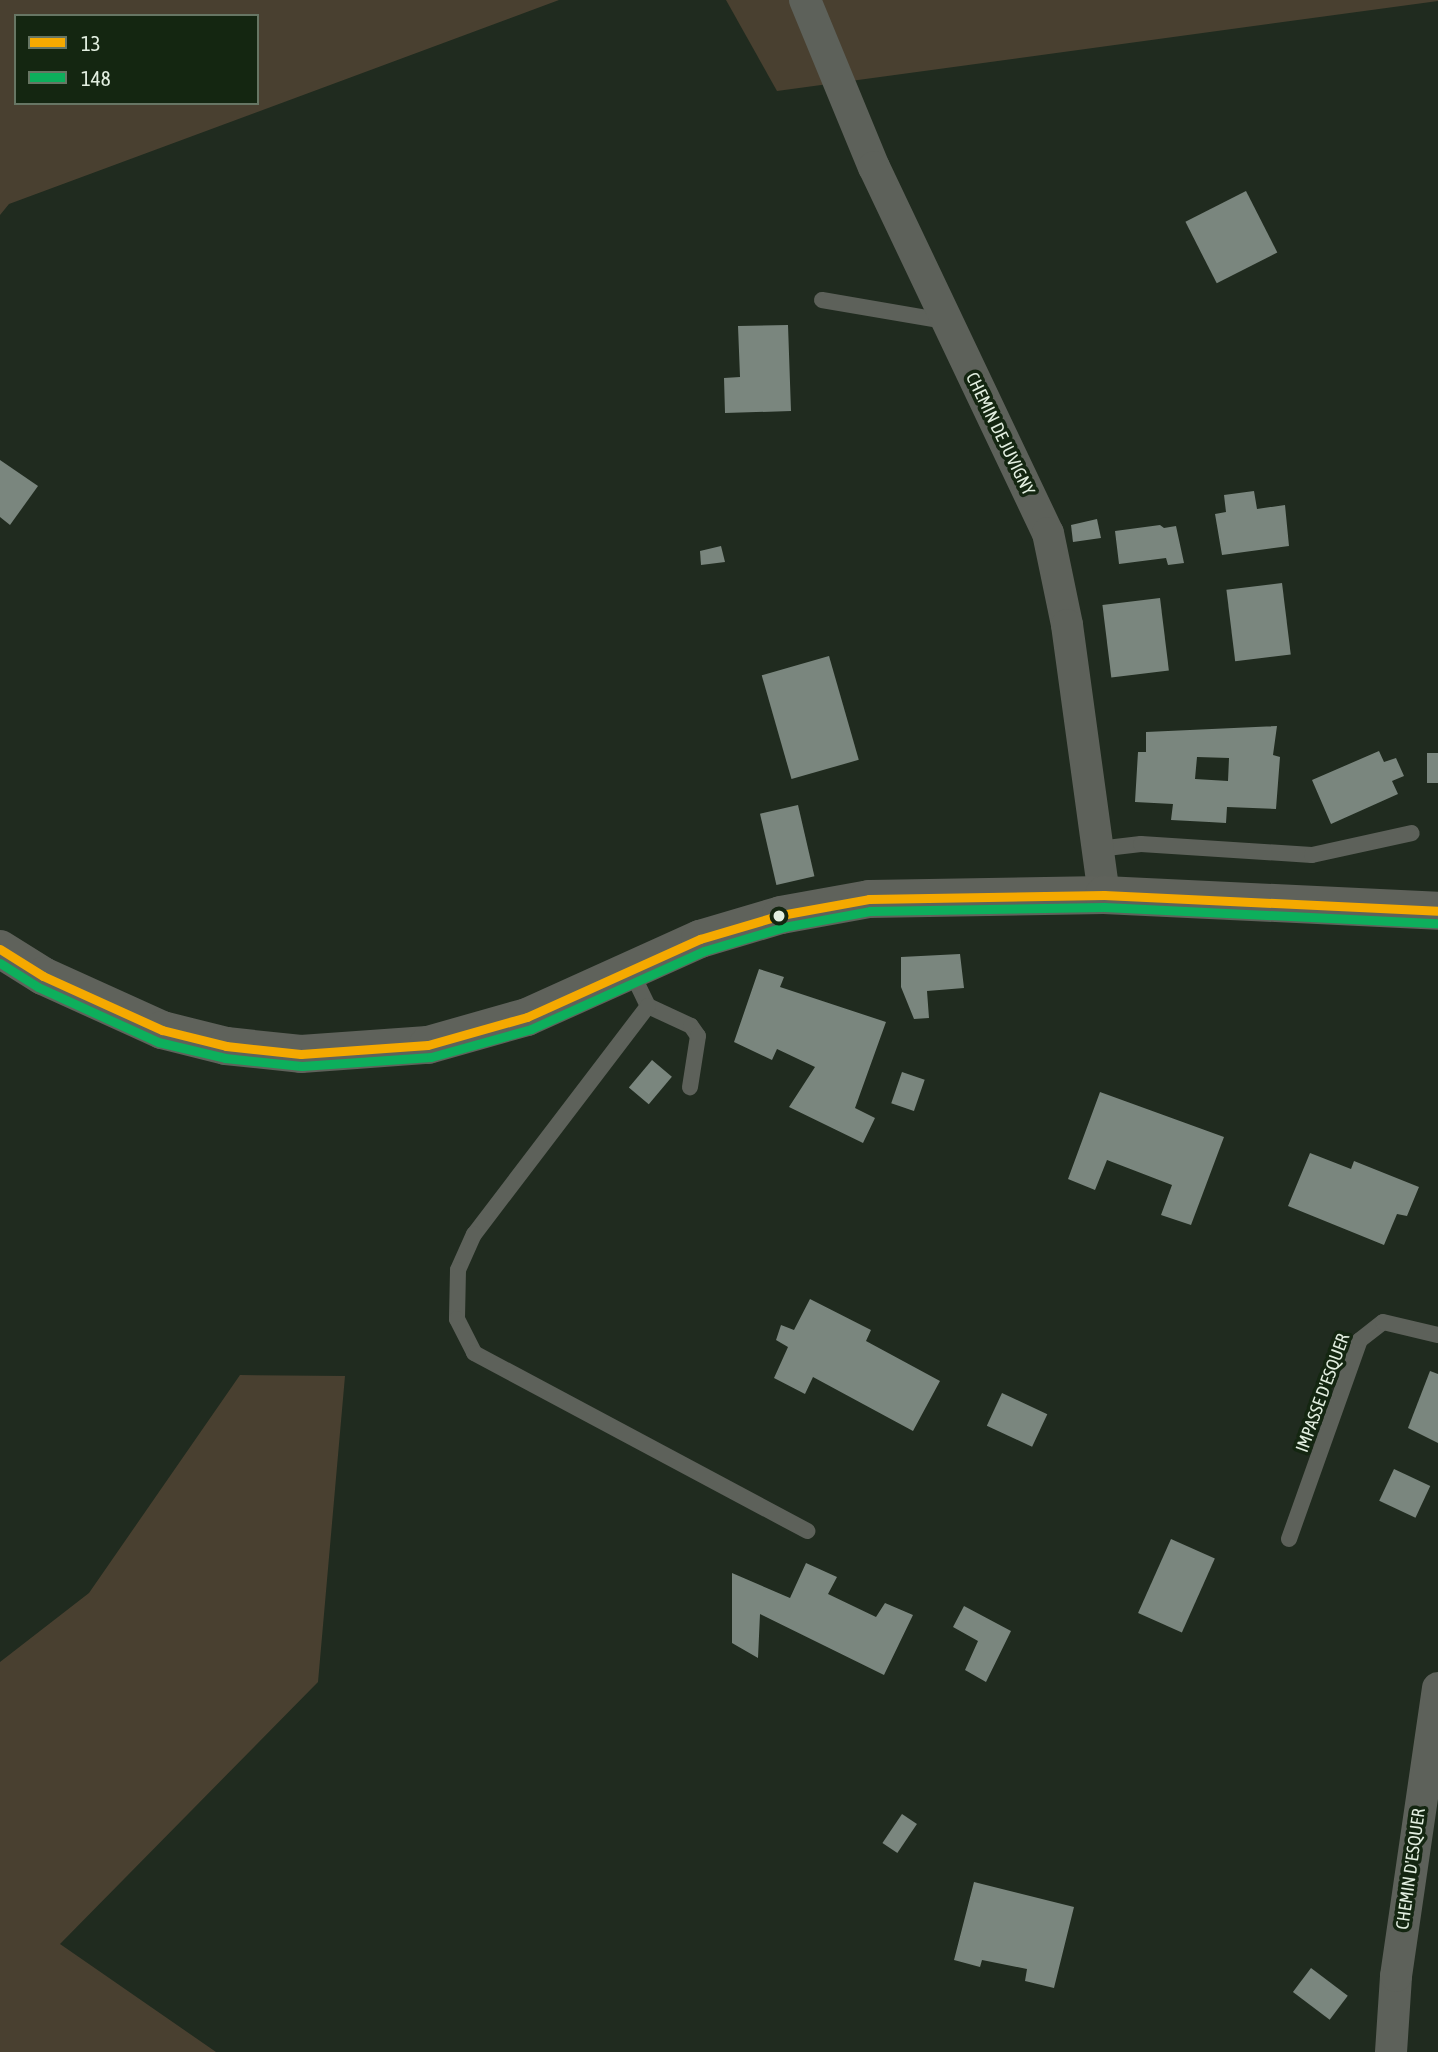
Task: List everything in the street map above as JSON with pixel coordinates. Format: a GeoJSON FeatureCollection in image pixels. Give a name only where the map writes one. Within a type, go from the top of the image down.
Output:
{"type":"FeatureCollection","features":[{"type":"Feature","properties":{"kind":"main road"},"geometry":{"type":"LineString","coordinates":[[0,949],[43,976],[162,1030],[226,1046],[301,1054],[428,1045],[527,1017],[700,939],[781,915],[869,899],[1104,895],[1438,911]]}},
{"type":"Feature","properties":{"kind":"street","name":"CHEMIN DE JUVIGNY"},"geometry":{"type":"LineString","coordinates":[[805,0],[874,167],[1048,533],[1067,625],[1104,895]]}},
{"type":"Feature","properties":{"kind":"street","name":"CHEMIN D'ESQUER"},"geometry":{"type":"LineString","coordinates":[[1391,2052],[1396,1976],[1438,1688]]}},
{"type":"Feature","properties":{"kind":"lane"},"geometry":{"type":"LineString","coordinates":[[822,300],[945,321]]}},
{"type":"Feature","properties":{"kind":"lane"},"geometry":{"type":"LineString","coordinates":[[1098,849],[1142,844],[1312,855],[1412,833]]}},
{"type":"Feature","properties":{"kind":"lane"},"geometry":{"type":"LineString","coordinates":[[630,970],[648,1006],[691,1026],[698,1036],[690,1087]]}},
{"type":"Feature","properties":{"kind":"lane"},"geometry":{"type":"LineString","coordinates":[[648,1006],[474,1234],[458,1270],[457,1319],[474,1353],[807,1531]]}},
{"type":"Feature","properties":{"kind":"lane","name":"IMPASSE D'ESQUER"},"geometry":{"type":"LineString","coordinates":[[1289,1539],[1367,1330],[1382,1322],[1438,1335]]}},
{"type":"Feature","properties":{"kind":"shaded area"},"geometry":{"type":"Polygon","coordinates":[[[0,0],[559,0],[9,204],[0,215],[0,0]]]}},
{"type":"Feature","properties":{"kind":"shaded area"},"geometry":{"type":"Polygon","coordinates":[[[726,0],[1438,0],[1438,1],[777,91],[726,0]]]}},
{"type":"Feature","properties":{"kind":"shaded area"},"geometry":{"type":"Polygon","coordinates":[[[240,1375],[345,1376],[318,1682],[60,1944],[216,2052],[0,2052],[0,1662],[89,1593],[240,1375]]]}},
{"type":"Feature","properties":{"kind":"building"},"geometry":{"type":"Polygon","coordinates":[[[1246,191],[1277,252],[1217,283],[1185,222],[1246,191]]]}},
{"type":"Feature","properties":{"kind":"building"},"geometry":{"type":"Polygon","coordinates":[[[788,325],[791,411],[725,413],[724,378],[740,377],[738,326],[788,325]]]}},
{"type":"Feature","properties":{"kind":"building"},"geometry":{"type":"Polygon","coordinates":[[[0,460],[38,486],[10,525],[0,517],[0,460]]]}},
{"type":"Feature","properties":{"kind":"building"},"geometry":{"type":"Polygon","coordinates":[[[1254,491],[1257,509],[1285,505],[1289,546],[1222,555],[1215,514],[1226,512],[1224,495],[1254,491]]]}},
{"type":"Feature","properties":{"kind":"building"},"geometry":{"type":"Polygon","coordinates":[[[1097,519],[1101,538],[1073,542],[1071,525],[1097,519]]]}},
{"type":"Feature","properties":{"kind":"building"},"geometry":{"type":"Polygon","coordinates":[[[1160,525],[1164,528],[1176,526],[1184,563],[1168,565],[1166,558],[1119,564],[1115,531],[1160,525]]]}},
{"type":"Feature","properties":{"kind":"building"},"geometry":{"type":"Polygon","coordinates":[[[721,546],[725,562],[701,565],[700,551],[721,546]]]}},
{"type":"Feature","properties":{"kind":"building"},"geometry":{"type":"Polygon","coordinates":[[[1282,583],[1291,654],[1235,661],[1226,590],[1282,583]]]}},
{"type":"Feature","properties":{"kind":"building"},"geometry":{"type":"Polygon","coordinates":[[[1160,598],[1169,670],[1111,678],[1102,605],[1160,598]]]}},
{"type":"Feature","properties":{"kind":"building"},"geometry":{"type":"Polygon","coordinates":[[[829,656],[859,760],[791,779],[762,675],[829,656]]]}},
{"type":"Feature","properties":{"kind":"building"},"geometry":{"type":"Polygon","coordinates":[[[1277,726],[1273,755],[1280,757],[1276,809],[1227,807],[1226,823],[1171,820],[1173,804],[1135,802],[1138,752],[1146,752],[1146,732],[1277,726]],[[1197,757],[1195,779],[1228,781],[1229,758],[1197,757]]]}},
{"type":"Feature","properties":{"kind":"building"},"geometry":{"type":"Polygon","coordinates":[[[1379,751],[1384,762],[1396,758],[1404,776],[1392,781],[1398,794],[1331,824],[1312,780],[1379,751]]]}},
{"type":"Feature","properties":{"kind":"building"},"geometry":{"type":"Polygon","coordinates":[[[1427,753],[1438,753],[1438,783],[1427,783],[1427,753]]]}},
{"type":"Feature","properties":{"kind":"building"},"geometry":{"type":"Polygon","coordinates":[[[798,805],[814,876],[776,885],[760,814],[798,805]]]}},
{"type":"Feature","properties":{"kind":"building"},"geometry":{"type":"Polygon","coordinates":[[[960,954],[964,988],[927,991],[929,1018],[914,1019],[901,987],[901,957],[960,954]]]}},
{"type":"Feature","properties":{"kind":"building"},"geometry":{"type":"Polygon","coordinates":[[[759,969],[784,977],[780,987],[886,1022],[855,1108],[875,1118],[863,1143],[789,1107],[815,1067],[777,1049],[772,1060],[734,1042],[759,969]]]}},
{"type":"Feature","properties":{"kind":"building"},"geometry":{"type":"Polygon","coordinates":[[[652,1060],[672,1077],[649,1104],[629,1088],[652,1060]]]}},
{"type":"Feature","properties":{"kind":"building"},"geometry":{"type":"Polygon","coordinates":[[[902,1072],[925,1080],[914,1111],[891,1103],[902,1072]]]}},
{"type":"Feature","properties":{"kind":"building"},"geometry":{"type":"Polygon","coordinates":[[[1100,1092],[1224,1137],[1191,1225],[1161,1215],[1172,1185],[1107,1160],[1095,1190],[1068,1179],[1100,1092]]]}},
{"type":"Feature","properties":{"kind":"building"},"geometry":{"type":"Polygon","coordinates":[[[1310,1153],[1351,1169],[1354,1161],[1419,1187],[1407,1216],[1397,1214],[1384,1245],[1288,1206],[1310,1153]]]}},
{"type":"Feature","properties":{"kind":"building"},"geometry":{"type":"Polygon","coordinates":[[[810,1299],[871,1330],[866,1341],[940,1381],[913,1431],[813,1377],[805,1394],[774,1378],[788,1347],[776,1340],[781,1325],[794,1330],[810,1299]]]}},
{"type":"Feature","properties":{"kind":"building"},"geometry":{"type":"Polygon","coordinates":[[[1430,1371],[1438,1374],[1438,1443],[1408,1428],[1430,1371]]]}},
{"type":"Feature","properties":{"kind":"building"},"geometry":{"type":"Polygon","coordinates":[[[1002,1393],[1047,1414],[1032,1447],[987,1426],[1002,1393]]]}},
{"type":"Feature","properties":{"kind":"building"},"geometry":{"type":"Polygon","coordinates":[[[1394,1469],[1430,1486],[1415,1518],[1379,1501],[1394,1469]]]}},
{"type":"Feature","properties":{"kind":"building"},"geometry":{"type":"Polygon","coordinates":[[[1171,1539],[1215,1559],[1182,1633],[1138,1613],[1171,1539]]]}},
{"type":"Feature","properties":{"kind":"building"},"geometry":{"type":"Polygon","coordinates":[[[806,1563],[837,1577],[828,1594],[876,1617],[885,1603],[913,1615],[884,1675],[760,1614],[758,1658],[732,1643],[732,1573],[790,1598],[806,1563]]]}},
{"type":"Feature","properties":{"kind":"building"},"geometry":{"type":"Polygon","coordinates":[[[964,1606],[1011,1631],[986,1682],[965,1670],[978,1641],[953,1627],[964,1606]]]}},
{"type":"Feature","properties":{"kind":"building"},"geometry":{"type":"Polygon","coordinates":[[[902,1814],[917,1824],[897,1853],[882,1843],[902,1814]]]}},
{"type":"Feature","properties":{"kind":"building"},"geometry":{"type":"Polygon","coordinates":[[[974,1882],[1074,1907],[1054,1988],[1025,1981],[1027,1969],[982,1960],[980,1967],[954,1960],[974,1882]]]}},
{"type":"Feature","properties":{"kind":"building"},"geometry":{"type":"Polygon","coordinates":[[[1311,1968],[1348,1996],[1330,2020],[1293,1992],[1311,1968]]]}},
{"type":"Feature","properties":{"kind":"transit line","name":"13"},"geometry":{"type":"LineString","coordinates":[[0,949],[43,976],[162,1030],[226,1046],[301,1054],[428,1045],[527,1017],[700,939],[781,915],[869,899],[1104,895],[1438,911]]}},
{"type":"Feature","properties":{"kind":"transit line","name":"148"},"geometry":{"type":"LineString","coordinates":[[0,963],[38,987],[158,1042],[225,1058],[302,1066],[431,1057],[531,1029],[704,951],[784,927],[870,911],[1104,907],[1437,923]]}}]}
